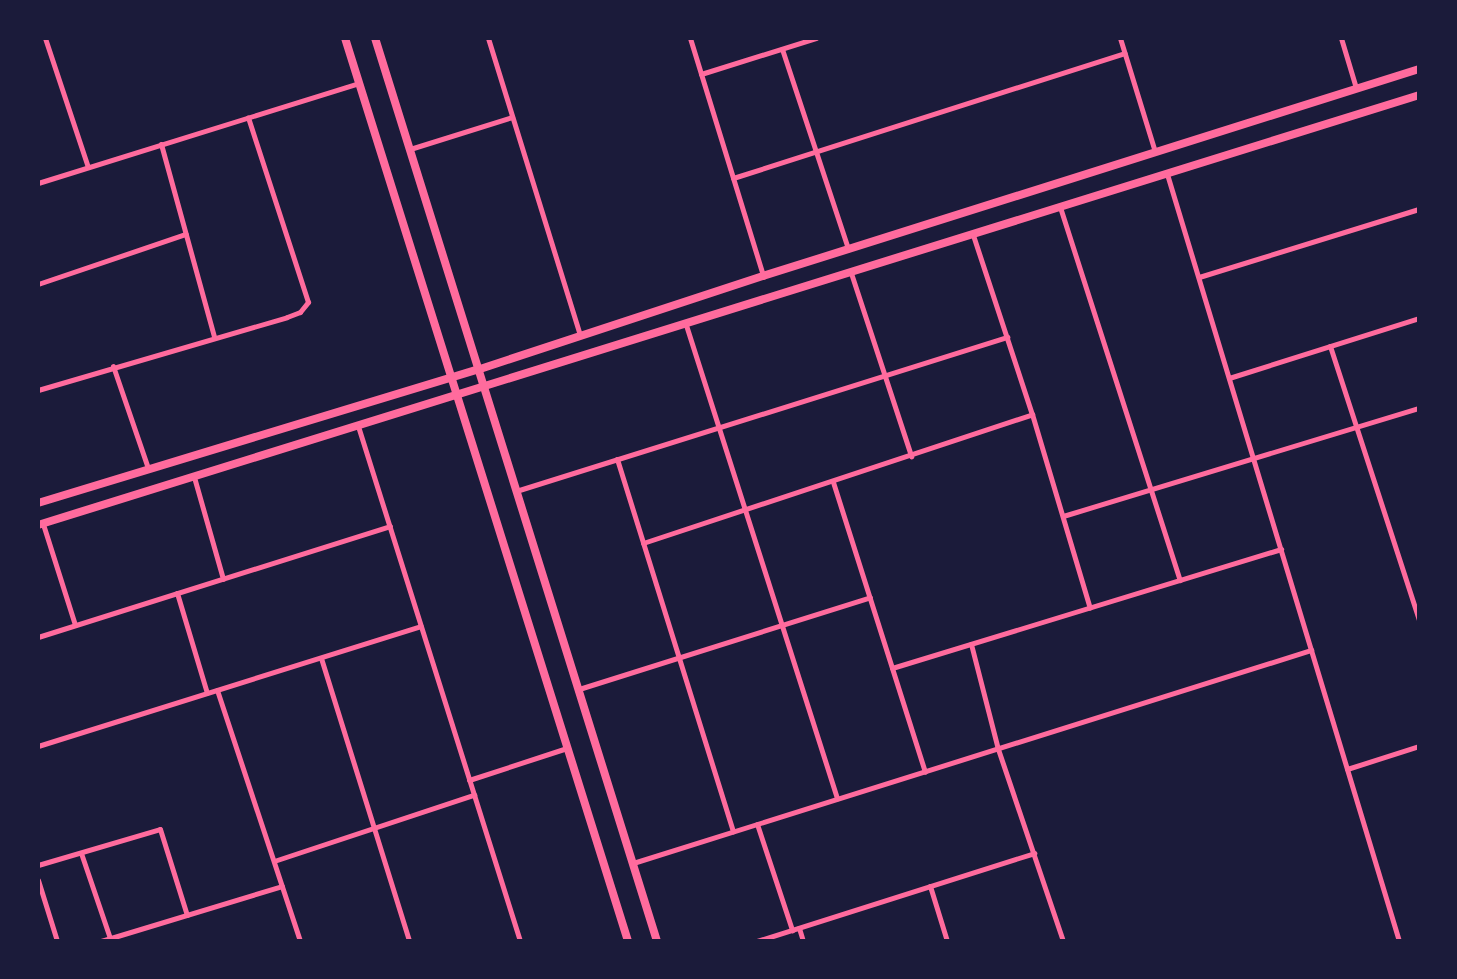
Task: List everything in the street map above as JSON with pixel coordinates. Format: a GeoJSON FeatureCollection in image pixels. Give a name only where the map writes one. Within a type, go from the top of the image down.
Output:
{"type":"FeatureCollection","features":[{"type":"Feature","properties":{"kind":"main road"},"geometry":{"type":"LineString","coordinates":[[345,38],[628,941]]}},
{"type":"Feature","properties":{"kind":"main road"},"geometry":{"type":"LineString","coordinates":[[375,38],[657,941]]}},
{"type":"Feature","properties":{"kind":"main road"},"geometry":{"type":"LineString","coordinates":[[38,503],[477,370],[763,276],[1419,69]]}},
{"type":"Feature","properties":{"kind":"main road"},"geometry":{"type":"LineString","coordinates":[[41,524],[1419,95]]}},
{"type":"Feature","properties":{"kind":"street"},"geometry":{"type":"LineString","coordinates":[[45,38],[88,167]]}},
{"type":"Feature","properties":{"kind":"street"},"geometry":{"type":"LineString","coordinates":[[488,38],[580,336]]}},
{"type":"Feature","properties":{"kind":"street"},"geometry":{"type":"LineString","coordinates":[[690,38],[763,276]]}},
{"type":"Feature","properties":{"kind":"street"},"geometry":{"type":"LineString","coordinates":[[701,74],[816,38]]}},
{"type":"Feature","properties":{"kind":"street"},"geometry":{"type":"LineString","coordinates":[[1120,38],[1155,152]]}},
{"type":"Feature","properties":{"kind":"street"},"geometry":{"type":"LineString","coordinates":[[1341,38],[1356,88]]}},
{"type":"Feature","properties":{"kind":"street"},"geometry":{"type":"LineString","coordinates":[[782,49],[849,250]]}},
{"type":"Feature","properties":{"kind":"street"},"geometry":{"type":"LineString","coordinates":[[733,178],[1125,53]]}},
{"type":"Feature","properties":{"kind":"street"},"geometry":{"type":"LineString","coordinates":[[38,183],[360,83]]}},
{"type":"Feature","properties":{"kind":"street"},"geometry":{"type":"LineString","coordinates":[[38,390],[287,317],[300,312],[308,302],[248,117]]}},
{"type":"Feature","properties":{"kind":"street"},"geometry":{"type":"LineString","coordinates":[[409,150],[512,117]]}},
{"type":"Feature","properties":{"kind":"street"},"geometry":{"type":"LineString","coordinates":[[161,144],[214,337]]}},
{"type":"Feature","properties":{"kind":"street"},"geometry":{"type":"LineString","coordinates":[[1167,174],[1399,941]]}},
{"type":"Feature","properties":{"kind":"street"},"geometry":{"type":"LineString","coordinates":[[1060,207],[1180,580]]}},
{"type":"Feature","properties":{"kind":"street"},"geometry":{"type":"LineString","coordinates":[[1199,277],[1419,209]]}},
{"type":"Feature","properties":{"kind":"street"},"geometry":{"type":"LineString","coordinates":[[38,283],[186,234]]}},
{"type":"Feature","properties":{"kind":"street"},"geometry":{"type":"LineString","coordinates":[[973,235],[1032,414],[1090,608]]}},
{"type":"Feature","properties":{"kind":"street"},"geometry":{"type":"LineString","coordinates":[[851,273],[911,456]]}},
{"type":"Feature","properties":{"kind":"street"},"geometry":{"type":"LineString","coordinates":[[1229,378],[1419,318]]}},
{"type":"Feature","properties":{"kind":"street"},"geometry":{"type":"LineString","coordinates":[[686,325],[837,799]]}},
{"type":"Feature","properties":{"kind":"street"},"geometry":{"type":"LineString","coordinates":[[515,491],[1007,337]]}},
{"type":"Feature","properties":{"kind":"street"},"geometry":{"type":"LineString","coordinates":[[1330,346],[1419,620]]}},
{"type":"Feature","properties":{"kind":"street"},"geometry":{"type":"LineString","coordinates":[[113,366],[148,468]]}},
{"type":"Feature","properties":{"kind":"street"},"geometry":{"type":"LineString","coordinates":[[1063,516],[1419,408]]}},
{"type":"Feature","properties":{"kind":"street"},"geometry":{"type":"LineString","coordinates":[[643,543],[1032,414]]}},
{"type":"Feature","properties":{"kind":"street"},"geometry":{"type":"LineString","coordinates":[[358,426],[520,941]]}},
{"type":"Feature","properties":{"kind":"street"},"geometry":{"type":"LineString","coordinates":[[617,459],[733,831]]}},
{"type":"Feature","properties":{"kind":"street"},"geometry":{"type":"LineString","coordinates":[[194,477],[223,579]]}},
{"type":"Feature","properties":{"kind":"street"},"geometry":{"type":"LineString","coordinates":[[833,482],[925,772]]}},
{"type":"Feature","properties":{"kind":"street"},"geometry":{"type":"LineString","coordinates":[[41,524],[75,625]]}},
{"type":"Feature","properties":{"kind":"street"},"geometry":{"type":"LineString","coordinates":[[38,637],[390,526]]}},
{"type":"Feature","properties":{"kind":"street"},"geometry":{"type":"LineString","coordinates":[[892,668],[1281,549]]}},
{"type":"Feature","properties":{"kind":"street"},"geometry":{"type":"LineString","coordinates":[[177,593],[207,693]]}},
{"type":"Feature","properties":{"kind":"street"},"geometry":{"type":"LineString","coordinates":[[578,690],[870,597]]}},
{"type":"Feature","properties":{"kind":"street"},"geometry":{"type":"LineString","coordinates":[[38,746],[421,626]]}},
{"type":"Feature","properties":{"kind":"street"},"geometry":{"type":"LineString","coordinates":[[971,644],[998,749],[1063,941]]}},
{"type":"Feature","properties":{"kind":"street"},"geometry":{"type":"LineString","coordinates":[[633,863],[1311,650]]}},
{"type":"Feature","properties":{"kind":"street"},"geometry":{"type":"LineString","coordinates":[[321,658],[409,941]]}},
{"type":"Feature","properties":{"kind":"street"},"geometry":{"type":"LineString","coordinates":[[217,690],[300,941]]}},
{"type":"Feature","properties":{"kind":"street"},"geometry":{"type":"LineString","coordinates":[[1347,769],[1419,746]]}},
{"type":"Feature","properties":{"kind":"street"},"geometry":{"type":"LineString","coordinates":[[469,780],[567,747]]}},
{"type":"Feature","properties":{"kind":"street"},"geometry":{"type":"LineString","coordinates":[[274,861],[474,795]]}},
{"type":"Feature","properties":{"kind":"street"},"geometry":{"type":"LineString","coordinates":[[757,824],[792,930]]}},
{"type":"Feature","properties":{"kind":"street"},"geometry":{"type":"LineString","coordinates":[[38,865],[160,829],[187,915]]}},
{"type":"Feature","properties":{"kind":"street"},"geometry":{"type":"LineString","coordinates":[[81,853],[110,938]]}},
{"type":"Feature","properties":{"kind":"street"},"geometry":{"type":"LineString","coordinates":[[757,941],[1034,853]]}},
{"type":"Feature","properties":{"kind":"street"},"geometry":{"type":"LineString","coordinates":[[38,880],[57,941]]}},
{"type":"Feature","properties":{"kind":"street"},"geometry":{"type":"LineString","coordinates":[[101,941],[282,886]]}},
{"type":"Feature","properties":{"kind":"street"},"geometry":{"type":"LineString","coordinates":[[930,886],[947,941]]}},
{"type":"Feature","properties":{"kind":"street"},"geometry":{"type":"LineString","coordinates":[[799,928],[803,941]]}}]}
